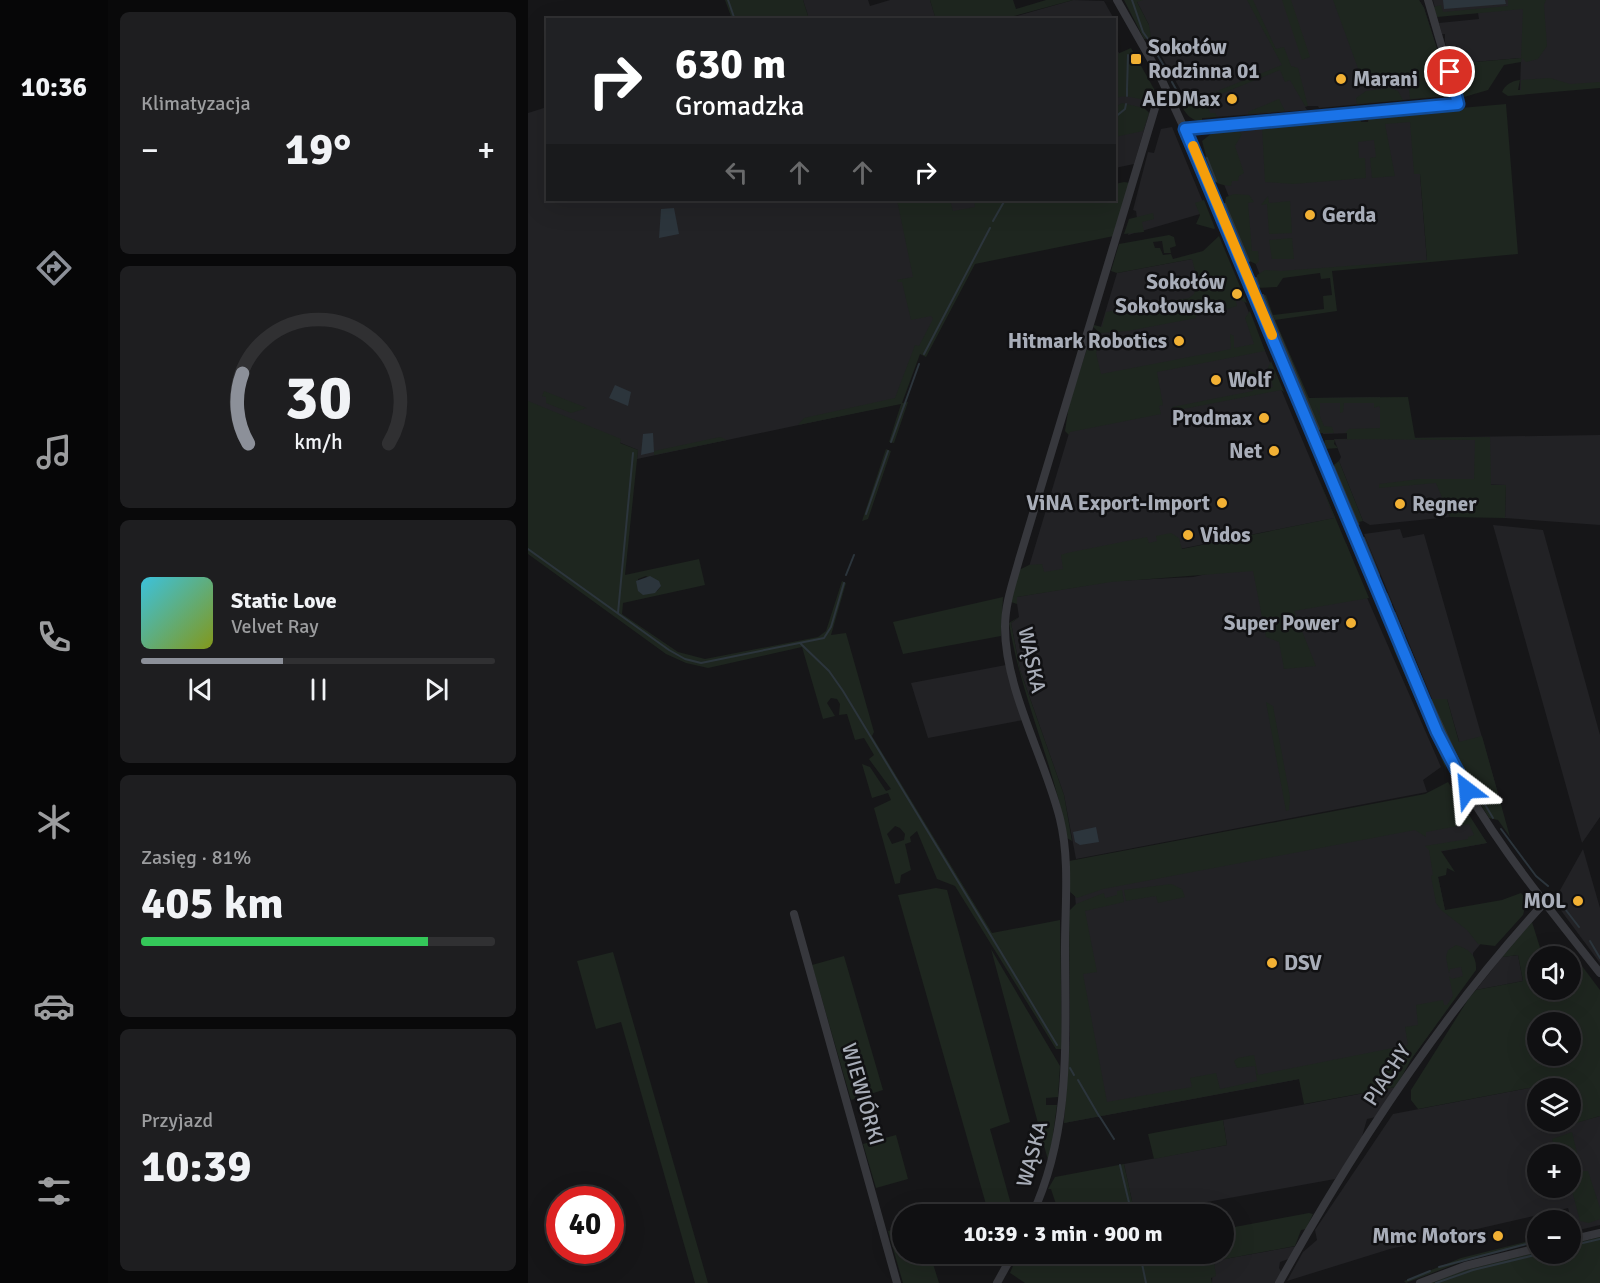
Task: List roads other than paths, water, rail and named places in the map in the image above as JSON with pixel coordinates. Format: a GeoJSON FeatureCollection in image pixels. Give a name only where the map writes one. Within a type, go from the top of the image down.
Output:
{"type":"FeatureCollection","features":[{"type":"Feature","properties":{"kind":"street"},"geometry":{"type":"LineString","coordinates":[[1117,0],[1170,96],[1185,129],[1445,750],[1476,806],[1545,902],[1600,973]]}},
{"type":"Feature","properties":{"kind":"street"},"geometry":{"type":"LineString","coordinates":[[1185,129],[1458,104],[1428,0]]}},
{"type":"Feature","properties":{"kind":"street","name":"WĄSKA"},"geometry":{"type":"LineString","coordinates":[[1036,1204],[1050,1170],[1061,1117],[1066,1043],[1065,852],[1052,787],[1013,675],[1005,622],[1019,560],[1155,108],[1158,102],[1170,96]]}},
{"type":"Feature","properties":{"kind":"street","name":"PIACHY"},"geometry":{"type":"LineString","coordinates":[[1279,1283],[1319,1212],[1429,1044],[1491,961],[1545,902]]}},
{"type":"Feature","properties":{"kind":"street","name":"WIEWIÓRKI"},"geometry":{"type":"LineString","coordinates":[[794,914],[897,1283]]}},
{"type":"Feature","properties":{"kind":"street"},"geometry":{"type":"LineString","coordinates":[[1581,1237],[1600,1233]]}},
{"type":"Feature","properties":{"kind":"street"},"geometry":{"type":"LineString","coordinates":[[1420,1283],[1471,1264],[1527,1251]]}},
{"type":"Feature","properties":{"kind":"street"},"geometry":{"type":"LineString","coordinates":[[997,1283],[1007,1264]]}},
{"type":"Feature","properties":{"kind":"waterway"},"geometry":{"type":"LineString","coordinates":[[728,0],[734,18]]}},
{"type":"Feature","properties":{"kind":"waterway"},"geometry":{"type":"LineString","coordinates":[[1132,0],[1143,32],[1148,39]]}},
{"type":"Feature","properties":{"kind":"waterway"},"geometry":{"type":"LineString","coordinates":[[1155,51],[1164,66]]}},
{"type":"Feature","properties":{"kind":"waterway"},"geometry":{"type":"LineString","coordinates":[[1127,89],[1128,55]]}},
{"type":"Feature","properties":{"kind":"waterway"},"geometry":{"type":"LineString","coordinates":[[1172,82],[1178,93]]}},
{"type":"Feature","properties":{"kind":"waterway"},"geometry":{"type":"LineString","coordinates":[[1127,89],[1127,96]]}},
{"type":"Feature","properties":{"kind":"waterway"},"geometry":{"type":"LineString","coordinates":[[1116,116],[1125,109],[1126,104]]}},
{"type":"Feature","properties":{"kind":"waterway"},"geometry":{"type":"LineString","coordinates":[[1207,158],[1216,181]]}},
{"type":"Feature","properties":{"kind":"waterway"},"geometry":{"type":"LineString","coordinates":[[993,221],[1004,201]]}},
{"type":"Feature","properties":{"kind":"waterway"},"geometry":{"type":"LineString","coordinates":[[1225,204],[1249,261]]}},
{"type":"Feature","properties":{"kind":"waterway"},"geometry":{"type":"LineString","coordinates":[[924,354],[990,228]]}},
{"type":"Feature","properties":{"kind":"waterway"},"geometry":{"type":"LineString","coordinates":[[1256,278],[1259,286]]}},
{"type":"Feature","properties":{"kind":"waterway"},"geometry":{"type":"LineString","coordinates":[[1263,295],[1319,429]]}},
{"type":"Feature","properties":{"kind":"waterway"},"geometry":{"type":"LineString","coordinates":[[891,442],[919,364]]}},
{"type":"Feature","properties":{"kind":"waterway"},"geometry":{"type":"LineString","coordinates":[[866,514],[888,451]]}},
{"type":"Feature","properties":{"kind":"waterway"},"geometry":{"type":"LineString","coordinates":[[618,613],[633,453]]}},
{"type":"Feature","properties":{"kind":"waterway"},"geometry":{"type":"LineString","coordinates":[[1334,467],[1358,524]]}},
{"type":"Feature","properties":{"kind":"waterway"},"geometry":{"type":"LineString","coordinates":[[1364,538],[1379,575]]}},
{"type":"Feature","properties":{"kind":"waterway"},"geometry":{"type":"LineString","coordinates":[[528,549],[669,650],[685,659],[701,663],[824,638],[831,627],[844,583]]}},
{"type":"Feature","properties":{"kind":"waterway"},"geometry":{"type":"LineString","coordinates":[[846,575],[854,555]]}},
{"type":"Feature","properties":{"kind":"waterway"},"geometry":{"type":"LineString","coordinates":[[1387,594],[1391,604]]}},
{"type":"Feature","properties":{"kind":"waterway"},"geometry":{"type":"LineString","coordinates":[[1395,613],[1404,636]]}},
{"type":"Feature","properties":{"kind":"waterway"},"geometry":{"type":"LineString","coordinates":[[801,644],[829,671],[843,691],[1057,1045]]}},
{"type":"Feature","properties":{"kind":"waterway"},"geometry":{"type":"LineString","coordinates":[[1409,648],[1424,685]]}},
{"type":"Feature","properties":{"kind":"waterway"},"geometry":{"type":"LineString","coordinates":[[1431,700],[1458,759],[1493,818]]}},
{"type":"Feature","properties":{"kind":"waterway"},"geometry":{"type":"LineString","coordinates":[[1501,829],[1536,876],[1548,886]]}},
{"type":"Feature","properties":{"kind":"waterway"},"geometry":{"type":"LineString","coordinates":[[1562,905],[1579,927]]}},
{"type":"Feature","properties":{"kind":"waterway"},"geometry":{"type":"LineString","coordinates":[[1590,941],[1600,958]]}},
{"type":"Feature","properties":{"kind":"waterway"},"geometry":{"type":"LineString","coordinates":[[1070,1068],[1074,1075]]}},
{"type":"Feature","properties":{"kind":"waterway"},"geometry":{"type":"LineString","coordinates":[[1078,1080],[1099,1116]]}},
{"type":"Feature","properties":{"kind":"waterway"},"geometry":{"type":"LineString","coordinates":[[1100,1117],[1114,1139]]}},
{"type":"Feature","properties":{"kind":"waterway"},"geometry":{"type":"LineString","coordinates":[[1120,1165],[1129,1204]]}},
{"type":"Feature","properties":{"kind":"waterway"},"geometry":{"type":"LineString","coordinates":[[1581,1243],[1600,1239]]}},
{"type":"Feature","properties":{"kind":"waterway"},"geometry":{"type":"LineString","coordinates":[[1439,1267],[1527,1244]]}},
{"type":"Feature","properties":{"kind":"waterway"},"geometry":{"type":"LineString","coordinates":[[1436,1283],[1473,1270],[1527,1257]]}},
{"type":"Feature","properties":{"kind":"waterway"},"geometry":{"type":"LineString","coordinates":[[1142,1264],[1146,1283]]}},
{"type":"Feature","properties":{"kind":"waterway"},"geometry":{"type":"LineString","coordinates":[[1408,1280],[1430,1271]]}},
{"type":"Feature","properties":{"kind":"place","name":"Sokołów Rodzinna 01"},"geometry":{"type":"Point","coordinates":[1136,59]}},
{"type":"Feature","properties":{"kind":"place","name":"Marani"},"geometry":{"type":"Point","coordinates":[1341,79]}},
{"type":"Feature","properties":{"kind":"place","name":"AEDMax"},"geometry":{"type":"Point","coordinates":[1232,99]}},
{"type":"Feature","properties":{"kind":"place","name":"Gerda"},"geometry":{"type":"Point","coordinates":[1310,215]}},
{"type":"Feature","properties":{"kind":"place","name":"Sokołów Sokołowska"},"geometry":{"type":"Point","coordinates":[1237,294]}},
{"type":"Feature","properties":{"kind":"place","name":"Hitmark Robotics"},"geometry":{"type":"Point","coordinates":[1179,341]}},
{"type":"Feature","properties":{"kind":"place","name":"Wolf"},"geometry":{"type":"Point","coordinates":[1216,380]}},
{"type":"Feature","properties":{"kind":"place","name":"Prodmax"},"geometry":{"type":"Point","coordinates":[1264,418]}},
{"type":"Feature","properties":{"kind":"place","name":"Net"},"geometry":{"type":"Point","coordinates":[1274,451]}},
{"type":"Feature","properties":{"kind":"place","name":"ViNA Export-Import"},"geometry":{"type":"Point","coordinates":[1222,503]}},
{"type":"Feature","properties":{"kind":"place","name":"Regner"},"geometry":{"type":"Point","coordinates":[1400,504]}},
{"type":"Feature","properties":{"kind":"place","name":"Vidos"},"geometry":{"type":"Point","coordinates":[1188,535]}},
{"type":"Feature","properties":{"kind":"place","name":"Super Power"},"geometry":{"type":"Point","coordinates":[1351,623]}},
{"type":"Feature","properties":{"kind":"place","name":"MOL"},"geometry":{"type":"Point","coordinates":[1578,901]}},
{"type":"Feature","properties":{"kind":"place","name":"DSV"},"geometry":{"type":"Point","coordinates":[1272,963]}},
{"type":"Feature","properties":{"kind":"place","name":"Mmc Motors"},"geometry":{"type":"Point","coordinates":[1498,1236]}}]}
